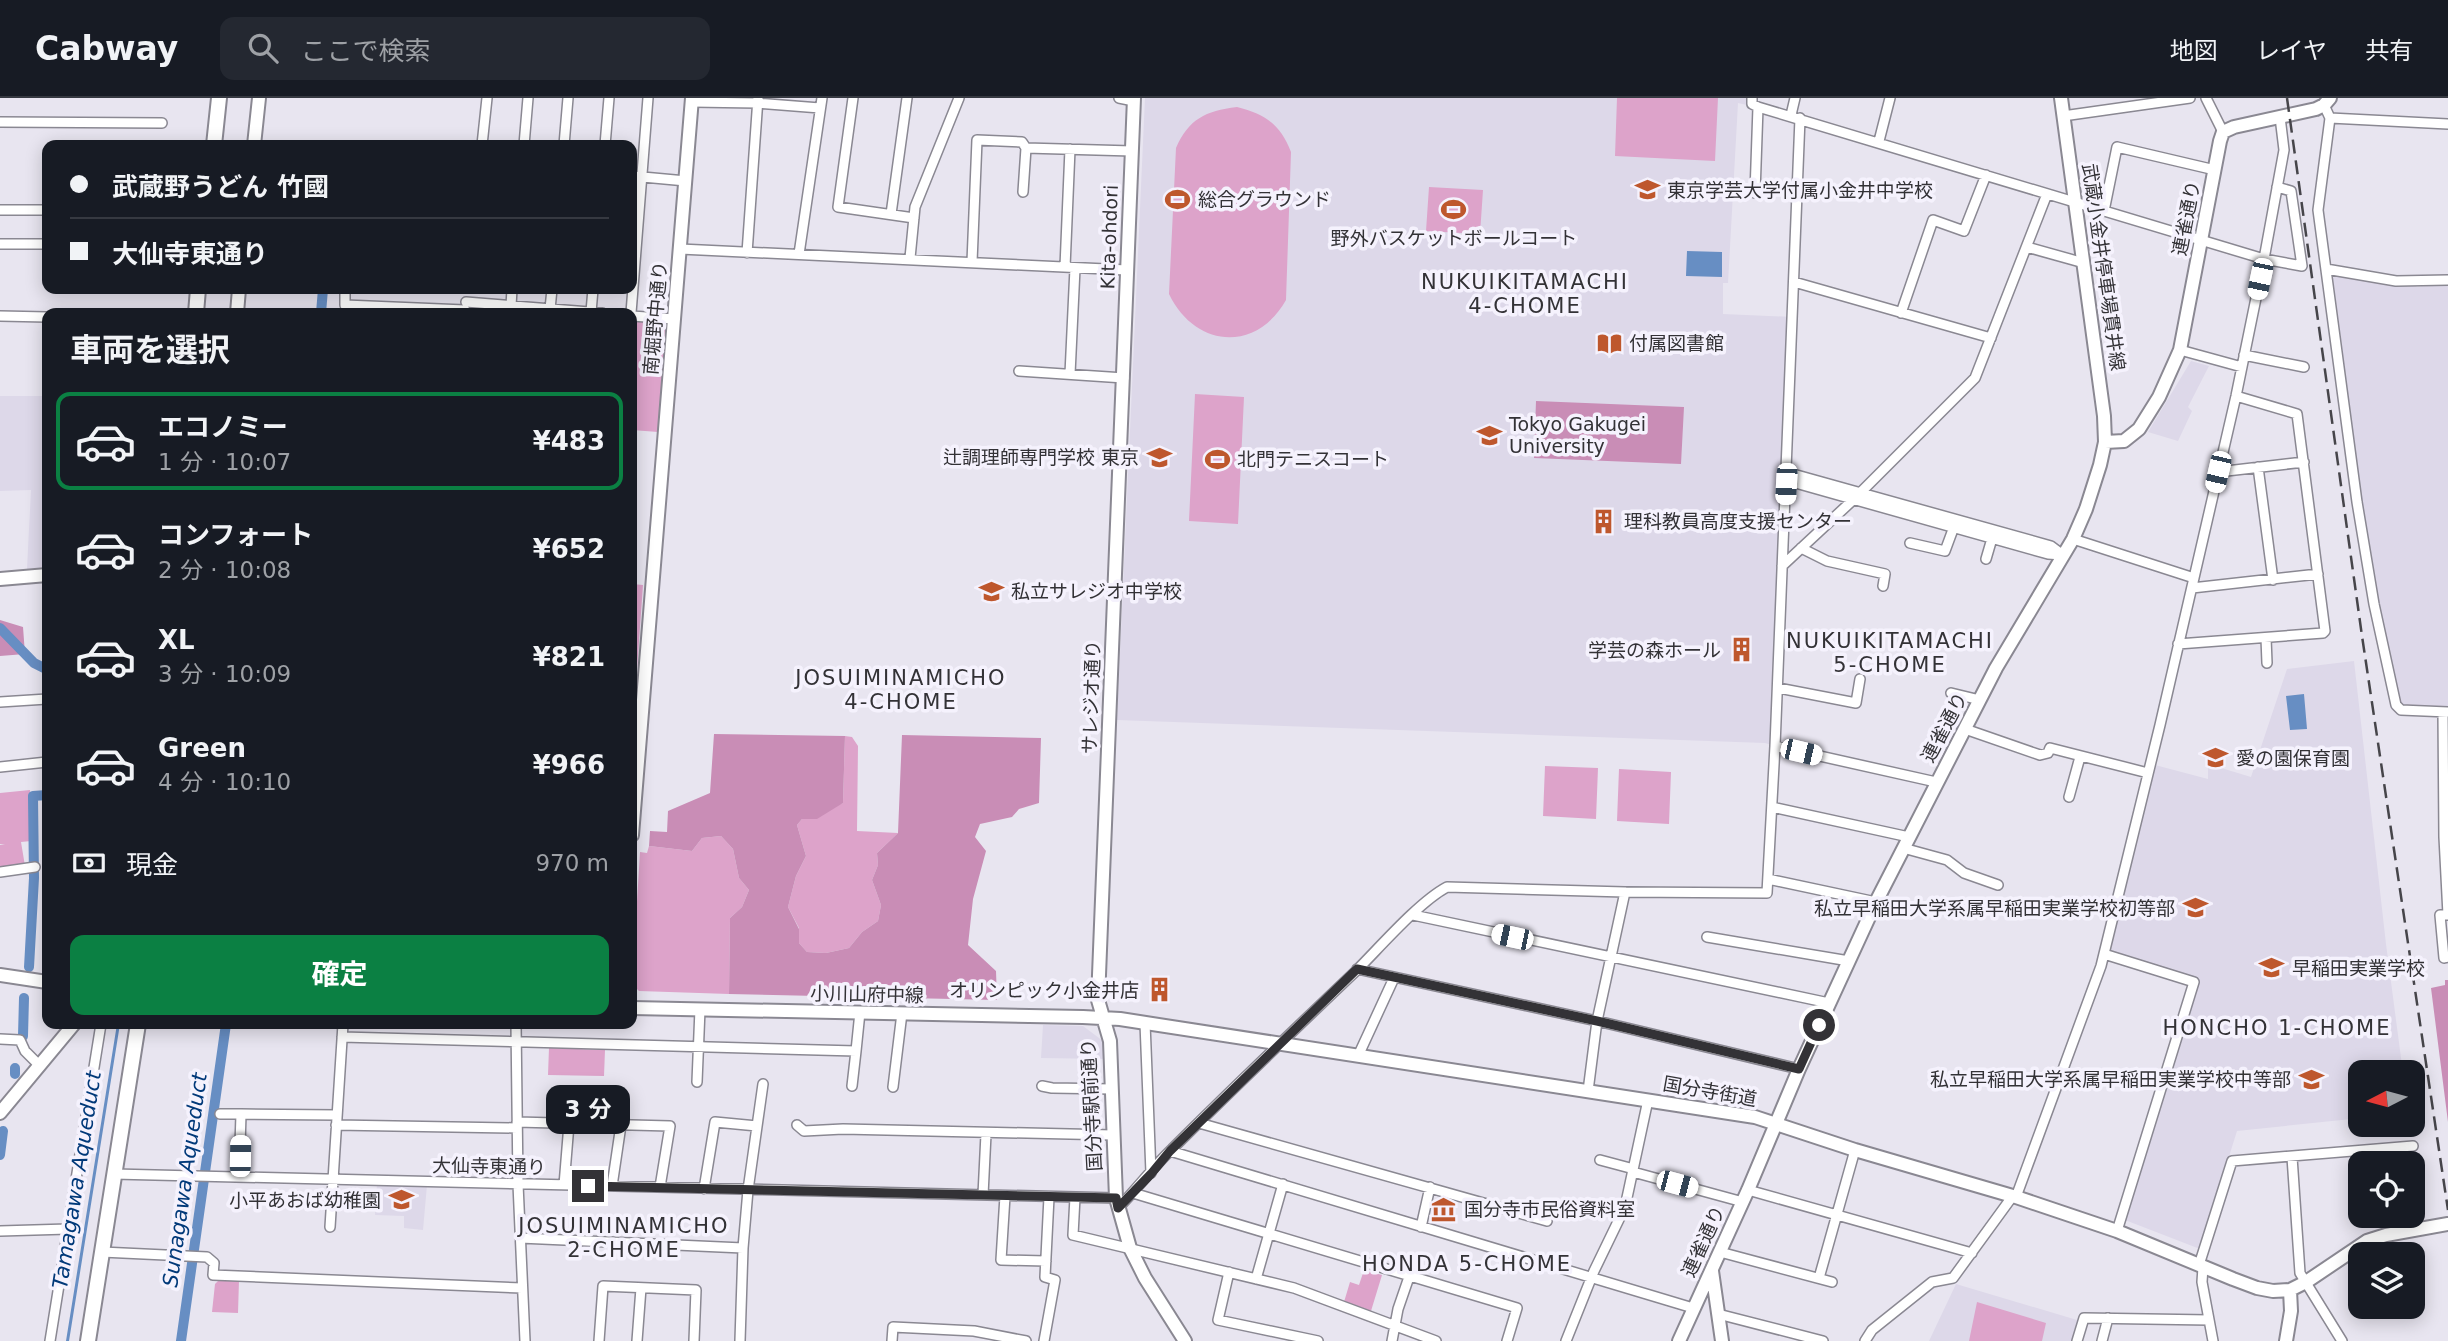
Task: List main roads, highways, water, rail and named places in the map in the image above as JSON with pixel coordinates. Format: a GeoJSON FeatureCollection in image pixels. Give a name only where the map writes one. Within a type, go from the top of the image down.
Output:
{"type":"FeatureCollection","features":[{"type":"Feature","properties":{"kind":"main road"},"geometry":{"type":"LineString","coordinates":[[215,140],[219,98]]}},
{"type":"Feature","properties":{"kind":"main road"},"geometry":{"type":"LineString","coordinates":[[255,140],[259,98]]}},
{"type":"Feature","properties":{"kind":"main road","name":"武蔵小金井停車場貫井線"},"geometry":{"type":"LineString","coordinates":[[2061,98],[2101,383],[2105,442]]}},
{"type":"Feature","properties":{"kind":"main road","name":"南堀野中通り"},"geometry":{"type":"LineString","coordinates":[[637,774],[692,100]]}},
{"type":"Feature","properties":{"kind":"main road","name":"Kita-ohdori"},"geometry":{"type":"LineString","coordinates":[[1124,378],[1134,100]]}},
{"type":"Feature","properties":{"kind":"main road","name":"連雀通り"},"geometry":{"type":"LineString","coordinates":[[1679,1341],[1875,902],[2020,625],[2073,539],[2095,483],[2105,442],[2123,441],[2139,429],[2159,397],[2180,350],[2223,132],[2316,109],[2327,102]]}},
{"type":"Feature","properties":{"kind":"main road","name":"サレジオ通り"},"geometry":{"type":"LineString","coordinates":[[1102,1018],[1098,1000],[1124,378]]}},
{"type":"Feature","properties":{"kind":"main road"},"geometry":{"type":"LineString","coordinates":[[0,579],[42,575]]}},
{"type":"Feature","properties":{"kind":"main road"},"geometry":{"type":"LineString","coordinates":[[0,975],[42,981]]}},
{"type":"Feature","properties":{"kind":"main road","name":"小川山府中線"},"geometry":{"type":"LineString","coordinates":[[637,1008],[1102,1018]]}},
{"type":"Feature","properties":{"kind":"main road","name":"国分寺街道"},"geometry":{"type":"LineString","coordinates":[[1102,1018],[1755,1117],[2117,1231],[2257,1288],[2290,1290]]}},
{"type":"Feature","properties":{"kind":"main road","name":"国分寺駅前通り"},"geometry":{"type":"LineString","coordinates":[[1102,1018],[1110,1041],[1117,1203],[1130,1248],[1145,1278],[1185,1341]]}},
{"type":"Feature","properties":{"kind":"main road"},"geometry":{"type":"LineString","coordinates":[[0,1113],[71,1029]]}},
{"type":"Feature","properties":{"kind":"main road"},"geometry":{"type":"LineString","coordinates":[[88,1341],[137,1029]]}},
{"type":"Feature","properties":{"kind":"main road"},"geometry":{"type":"LineString","coordinates":[[2287,1341],[2291,1311],[2290,1290],[2367,1241],[2448,1224]]}},
{"type":"Feature","properties":{"kind":"main road"},"geometry":{"type":"LineString","coordinates":[[1712,1270],[1722,1341]]}},
{"type":"Feature","properties":{"kind":"water"},"geometry":{"type":"Polygon","coordinates":[[[1687,251],[1722,252],[1722,277],[1686,276],[1687,251]]]}},
{"type":"Feature","properties":{"kind":"water"},"geometry":{"type":"Polygon","coordinates":[[[2304,694],[2307,729],[2290,730],[2286,696],[2304,694]]]}},
{"type":"Feature","properties":{"kind":"water"},"geometry":{"type":"Polygon","coordinates":[[[116,1029],[119,1029],[69,1341],[66,1341],[116,1029]]]}},
{"type":"Feature","properties":{"kind":"waterway","name":"Sunagawa Aqueduct"},"geometry":{"type":"LineString","coordinates":[[321,308],[323,294]]}},
{"type":"Feature","properties":{"kind":"waterway"},"geometry":{"type":"LineString","coordinates":[[0,628],[34,663],[42,667]]}},
{"type":"Feature","properties":{"kind":"waterway"},"geometry":{"type":"LineString","coordinates":[[29,967],[34,878],[33,796],[42,795]]}},
{"type":"Feature","properties":{"kind":"waterway"},"geometry":{"type":"LineString","coordinates":[[23,1036],[24,998]]}},
{"type":"Feature","properties":{"kind":"waterway","name":"Sunagawa Aqueduct"},"geometry":{"type":"LineString","coordinates":[[181,1341],[225,1029]]}},
{"type":"Feature","properties":{"kind":"waterway"},"geometry":{"type":"LineString","coordinates":[[15,1068],[15,1074]]}},
{"type":"Feature","properties":{"kind":"waterway"},"geometry":{"type":"LineString","coordinates":[[0,1155],[3,1131]]}},
{"type":"Feature","properties":{"kind":"railway"},"geometry":{"type":"LineString","coordinates":[[2287,98],[2362,636],[2448,1210]]}},
{"type":"Feature","properties":{"kind":"place","name":"東京学芸大学付属小金井中学校"},"geometry":{"type":"Point","coordinates":[1647,190]}},
{"type":"Feature","properties":{"kind":"place","name":"総合グラウンド"},"geometry":{"type":"Point","coordinates":[1178,199]}},
{"type":"Feature","properties":{"kind":"place","name":"野外バスケットボールコート"},"geometry":{"type":"Point","coordinates":[1454,210]}},
{"type":"Feature","properties":{"kind":"place","name":"付属図書館"},"geometry":{"type":"Point","coordinates":[1609,343]}},
{"type":"Feature","properties":{"kind":"place","name":"Tokyo Gakugei University"},"geometry":{"type":"Point","coordinates":[1489,435]}},
{"type":"Feature","properties":{"kind":"place","name":"辻調理師専門学校 東京"},"geometry":{"type":"Point","coordinates":[1159,457]}},
{"type":"Feature","properties":{"kind":"place","name":"北門テニスコート"},"geometry":{"type":"Point","coordinates":[1217,459]}},
{"type":"Feature","properties":{"kind":"place","name":"理科教員高度支援センター"},"geometry":{"type":"Point","coordinates":[1604,521]}},
{"type":"Feature","properties":{"kind":"place","name":"私立サレジオ中学校"},"geometry":{"type":"Point","coordinates":[991,591]}},
{"type":"Feature","properties":{"kind":"place","name":"学芸の森ホール"},"geometry":{"type":"Point","coordinates":[1741,650]}},
{"type":"Feature","properties":{"kind":"place","name":"愛の園保育園"},"geometry":{"type":"Point","coordinates":[2216,758]}},
{"type":"Feature","properties":{"kind":"place","name":"私立早稲田大学系属早稲田実業学校初等部"},"geometry":{"type":"Point","coordinates":[2195,908]}},
{"type":"Feature","properties":{"kind":"place","name":"早稲田実業学校"},"geometry":{"type":"Point","coordinates":[2272,968]}},
{"type":"Feature","properties":{"kind":"place","name":"オリンピック小金井店"},"geometry":{"type":"Point","coordinates":[1159,990]}},
{"type":"Feature","properties":{"kind":"place","name":"私立早稲田大学系属早稲田実業学校中等部"},"geometry":{"type":"Point","coordinates":[2311,1079]}},
{"type":"Feature","properties":{"kind":"place","name":"小平あおば幼稚園"},"geometry":{"type":"Point","coordinates":[401,1200]}},
{"type":"Feature","properties":{"kind":"place","name":"国分寺市民俗資料室"},"geometry":{"type":"Point","coordinates":[1444,1209]}},
{"type":"Feature","properties":{"kind":"district","name":"NUKUIKITAMACHI 4-CHOME"},"geometry":{"type":"Point","coordinates":[1525,294]}},
{"type":"Feature","properties":{"kind":"district","name":"NUKUIKITAMACHI 5-CHOME"},"geometry":{"type":"Point","coordinates":[1890,653]}},
{"type":"Feature","properties":{"kind":"district","name":"JOSUIMINAMICHO 4-CHOME"},"geometry":{"type":"Point","coordinates":[901,690]}},
{"type":"Feature","properties":{"kind":"district","name":"HONCHO 1-CHOME"},"geometry":{"type":"Point","coordinates":[2277,1028]}},
{"type":"Feature","properties":{"kind":"district","name":"JOSUIMINAMICHO 2-CHOME"},"geometry":{"type":"Point","coordinates":[624,1238]}},
{"type":"Feature","properties":{"kind":"district","name":"HONDA 5-CHOME"},"geometry":{"type":"Point","coordinates":[1467,1264]}},
{"type":"Feature","properties":{"kind":"water label","name":"Tamagawa Aqueduct"},"geometry":{"type":"Point","coordinates":[77,1180]}}]}
